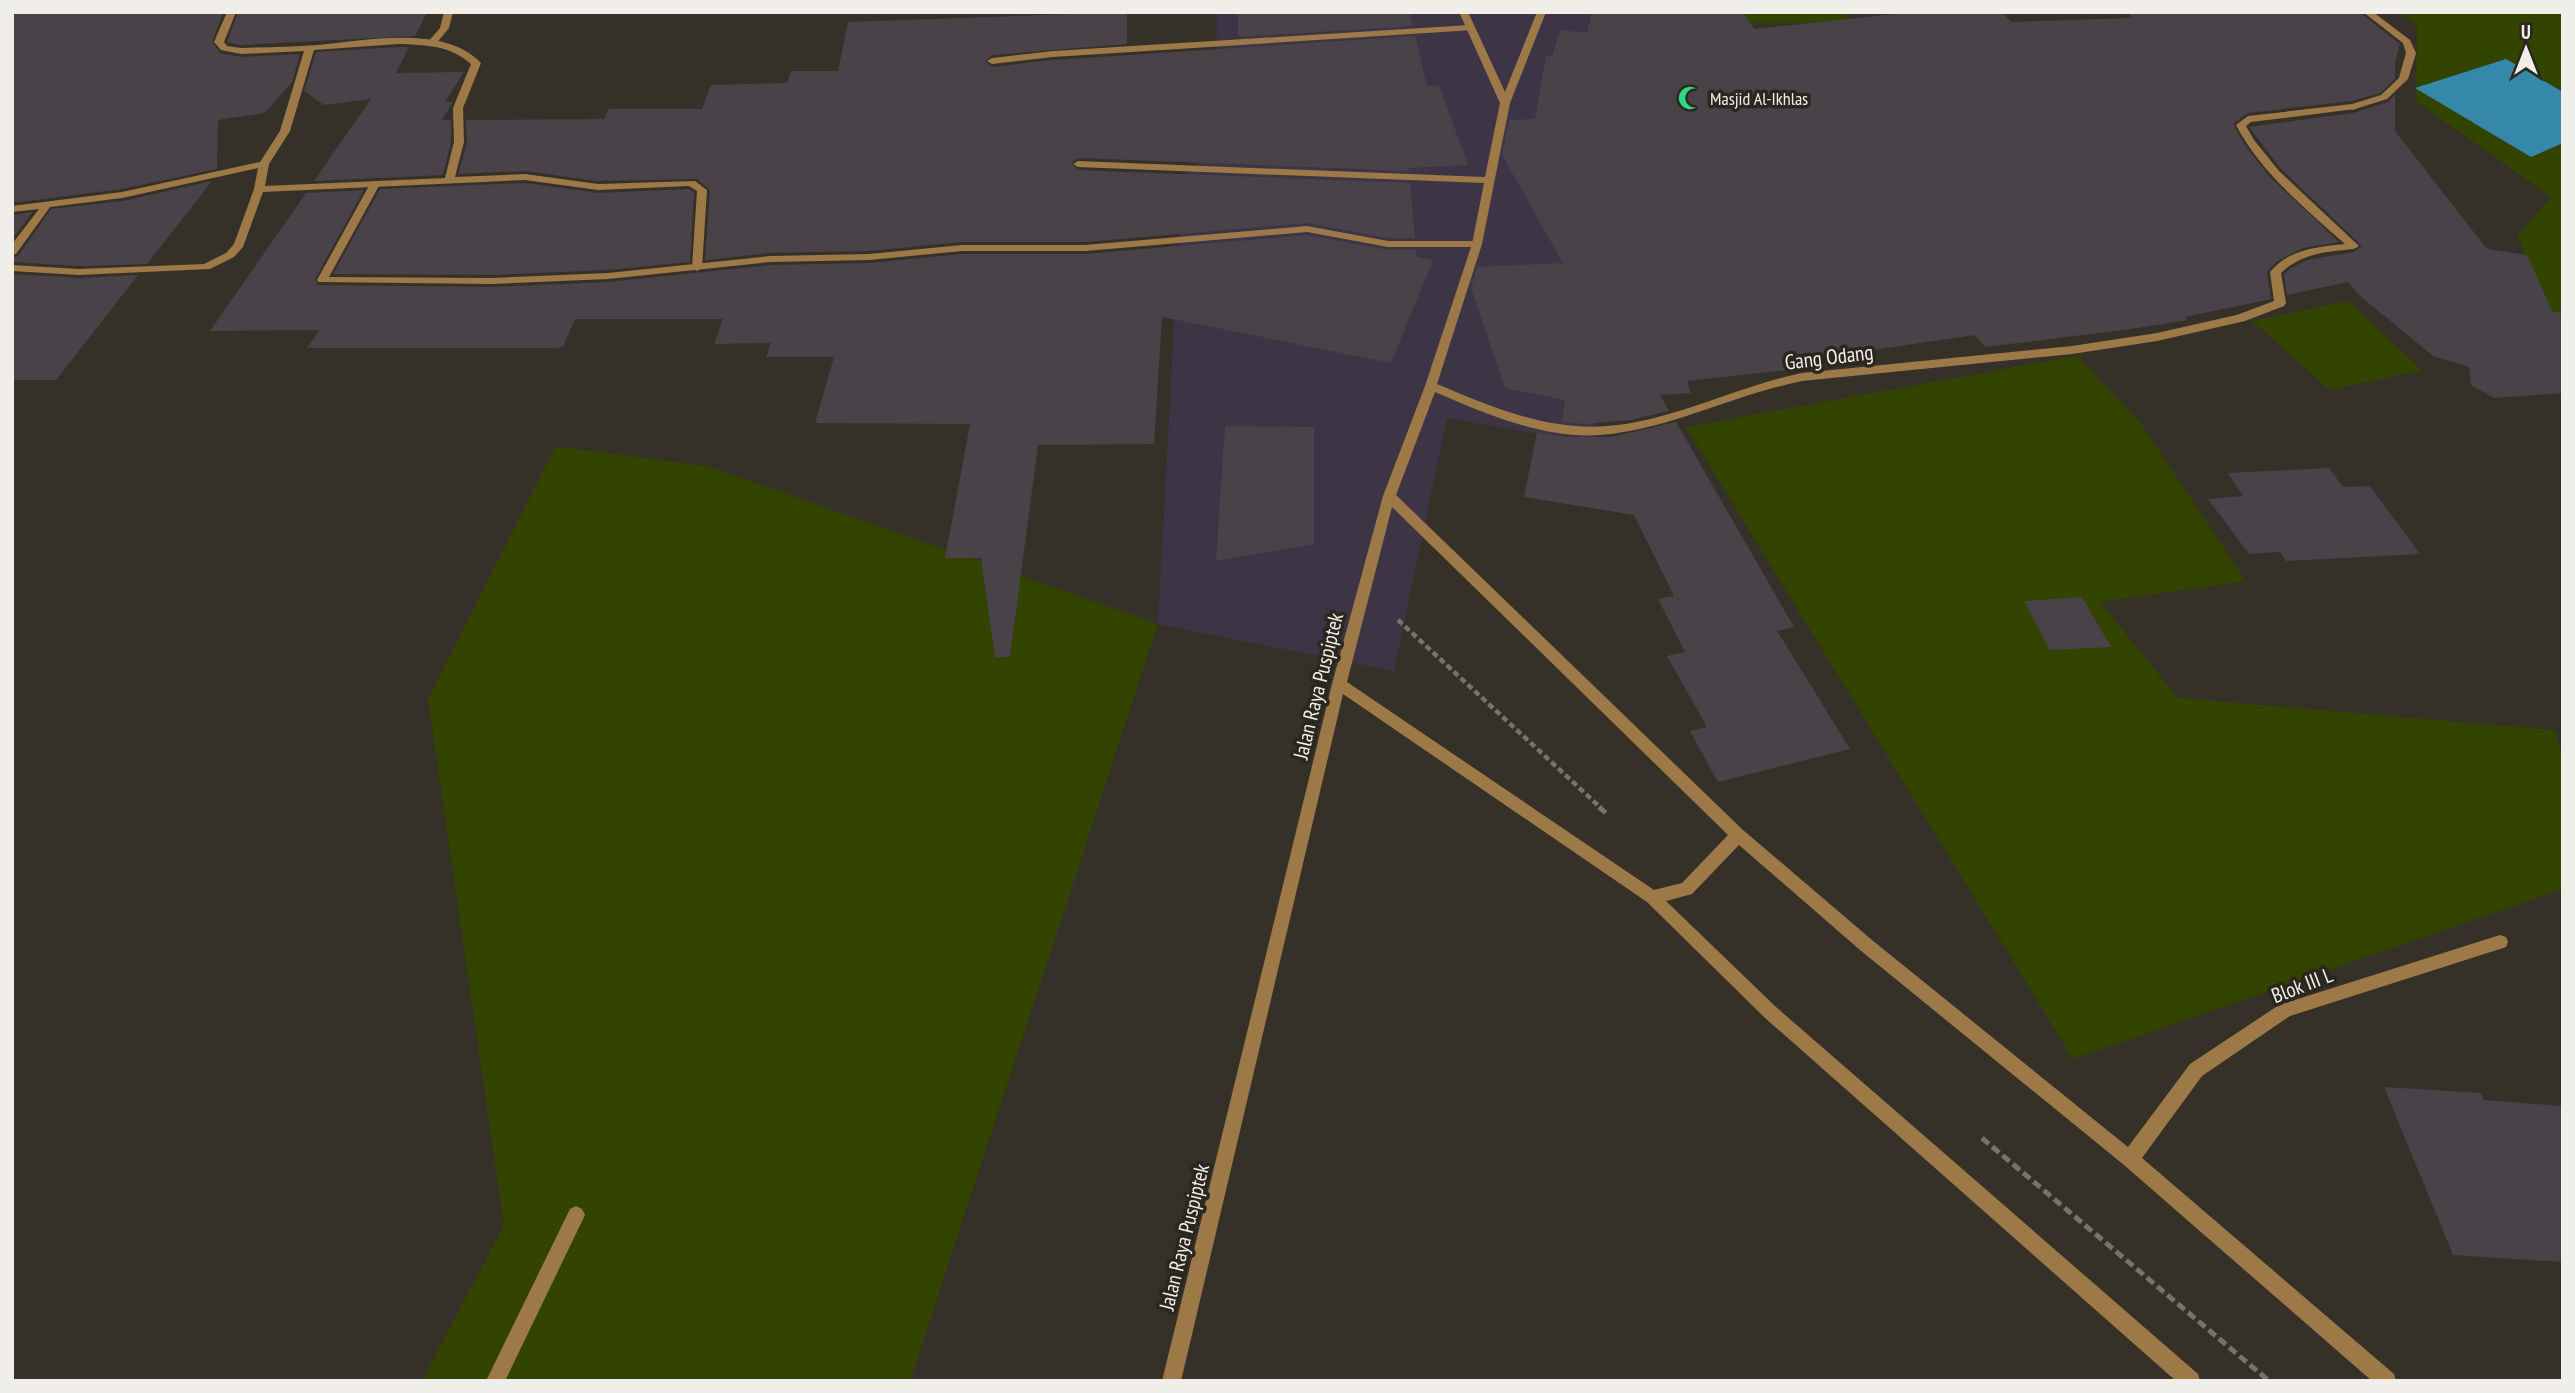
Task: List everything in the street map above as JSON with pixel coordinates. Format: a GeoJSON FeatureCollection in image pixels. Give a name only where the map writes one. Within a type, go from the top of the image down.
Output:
{"type":"FeatureCollection","features":[{"type":"Feature","properties":{"kind":"street"},"geometry":{"type":"LineString","coordinates":[[232,12],[219,42],[224,48],[242,51],[432,43],[459,49],[470,55],[476,63],[458,108],[459,142],[449,181]]}},
{"type":"Feature","properties":{"kind":"street"},"geometry":{"type":"LineString","coordinates":[[432,43],[444,27],[449,12]]}},
{"type":"Feature","properties":{"kind":"street"},"geometry":{"type":"LineString","coordinates":[[1463,12],[1505,103]]}},
{"type":"Feature","properties":{"kind":"street","name":"Jalan Raya Puspiptek"},"geometry":{"type":"LineString","coordinates":[[1171,1381],[1339,684],[1389,496],[1431,386],[1477,244],[1505,103],[1542,12]]}},
{"type":"Feature","properties":{"kind":"street","name":"Gang Odang"},"geometry":{"type":"LineString","coordinates":[[1431,386],[1482,407],[1555,427],[1607,431],[1648,423],[1789,380],[2098,346],[2192,331],[2241,318],[2280,303],[2275,272],[2289,257],[2315,250],[2354,246],[2286,183],[2247,139],[2241,125],[2248,119],[2352,107],[2384,97],[2403,79],[2411,53],[2407,42],[2367,12]]}},
{"type":"Feature","properties":{"kind":"street"},"geometry":{"type":"LineString","coordinates":[[992,61],[1053,54],[1470,28]]}},
{"type":"Feature","properties":{"kind":"street"},"geometry":{"type":"LineString","coordinates":[[12,268],[79,272],[206,267],[230,255],[239,245],[260,189],[264,164],[285,131],[310,48]]}},
{"type":"Feature","properties":{"kind":"street"},"geometry":{"type":"LineString","coordinates":[[12,209],[122,195],[264,164]]}},
{"type":"Feature","properties":{"kind":"street"},"geometry":{"type":"LineString","coordinates":[[1078,164],[1209,165],[1275,172],[1491,180]]}},
{"type":"Feature","properties":{"kind":"street"},"geometry":{"type":"LineString","coordinates":[[260,189],[525,177],[598,187],[691,183],[702,190],[697,268]]}},
{"type":"Feature","properties":{"kind":"street"},"geometry":{"type":"LineString","coordinates":[[375,184],[323,281],[491,281],[608,276],[770,259],[869,257],[962,248],[1085,247],[1307,229],[1388,244],[1477,244]]}},
{"type":"Feature","properties":{"kind":"street"},"geometry":{"type":"LineString","coordinates":[[12,252],[46,206]]}},
{"type":"Feature","properties":{"kind":"street"},"geometry":{"type":"LineString","coordinates":[[1389,496],[1738,835],[1866,945],[2130,1159],[2387,1381]]}},
{"type":"Feature","properties":{"kind":"street"},"geometry":{"type":"LineString","coordinates":[[1339,684],[1652,897],[1770,1012],[2191,1381]]}},
{"type":"Feature","properties":{"kind":"street"},"geometry":{"type":"LineString","coordinates":[[1652,897],[1687,889],[1738,835]]}},
{"type":"Feature","properties":{"kind":"street","name":"Blok III L"},"geometry":{"type":"LineString","coordinates":[[2130,1159],[2196,1070],[2285,1010],[2500,942]]}},
{"type":"Feature","properties":{"kind":"street"},"geometry":{"type":"LineString","coordinates":[[495,1381],[576,1215]]}},
{"type":"Feature","properties":{"kind":"path"},"geometry":{"type":"LineString","coordinates":[[1364,589],[1616,823]]}},
{"type":"Feature","properties":{"kind":"path"},"geometry":{"type":"LineString","coordinates":[[1979,1135],[2269,1381]]}},
{"type":"Feature","properties":{"kind":"shaded area"},"geometry":{"type":"Polygon","coordinates":[[[1217,12],[1645,12],[1619,124],[1594,444],[1447,418],[1394,671],[1158,624],[1180,213],[1184,173],[1214,151],[1217,12]]]}},
{"type":"Feature","properties":{"kind":"green space"},"geometry":{"type":"Polygon","coordinates":[[[1743,12],[1843,12],[1848,20],[1749,23],[1743,12]]]}},
{"type":"Feature","properties":{"kind":"green space"},"geometry":{"type":"Polygon","coordinates":[[[2400,12],[2552,12],[2563,16],[2563,377],[2518,235],[2551,197],[2416,101],[2417,26],[2400,12]]]}},
{"type":"Feature","properties":{"kind":"green space"},"geometry":{"type":"Polygon","coordinates":[[[2348,301],[2422,370],[2330,390],[2252,321],[2348,301]]]}},
{"type":"Feature","properties":{"kind":"green space"},"geometry":{"type":"Polygon","coordinates":[[[2077,356],[2141,423],[2246,581],[2100,602],[2178,698],[2555,730],[2563,759],[2563,889],[2073,1059],[1686,427],[2077,356]]]}},
{"type":"Feature","properties":{"kind":"green space"},"geometry":{"type":"Polygon","coordinates":[[[556,446],[710,467],[1158,624],[910,1381],[422,1381],[504,1225],[428,699],[556,446]]]}},
{"type":"Feature","properties":{"kind":"water"},"geometry":{"type":"Polygon","coordinates":[[[2506,59],[2563,92],[2563,143],[2531,157],[2415,88],[2506,59]]]}},
{"type":"Feature","properties":{"kind":"building"},"geometry":{"type":"Polygon","coordinates":[[[12,12],[224,12],[212,41],[220,53],[241,57],[300,54],[292,82],[265,113],[218,120],[217,169],[122,189],[12,203],[12,12]]]}},
{"type":"Feature","properties":{"kind":"building"},"geometry":{"type":"Polygon","coordinates":[[[238,12],[427,12],[415,36],[241,45],[227,42],[238,12]]]}},
{"type":"Feature","properties":{"kind":"building"},"geometry":{"type":"Polygon","coordinates":[[[1127,12],[1127,44],[992,55],[985,62],[992,67],[1053,60],[1415,36],[1427,86],[1439,85],[1468,165],[1409,168],[1409,171],[1078,158],[1071,163],[1078,170],[1410,183],[1415,238],[1388,238],[1307,223],[1085,242],[962,242],[869,251],[770,253],[705,260],[710,190],[697,179],[598,181],[525,171],[458,174],[467,143],[466,120],[604,119],[609,109],[702,109],[711,85],[787,83],[791,71],[838,71],[848,22],[1127,12]]]}},
{"type":"Feature","properties":{"kind":"building"},"geometry":{"type":"Polygon","coordinates":[[[1238,12],[1409,12],[1413,26],[1238,37],[1238,12]]]}},
{"type":"Feature","properties":{"kind":"building"},"geometry":{"type":"Polygon","coordinates":[[[1592,12],[1743,12],[1754,29],[1914,12],[2002,12],[2011,22],[2132,18],[2127,12],[2359,12],[2400,44],[2395,62],[2395,79],[2380,93],[2352,101],[2248,113],[2233,124],[2244,144],[2269,176],[2339,242],[2303,248],[2276,262],[2267,272],[2271,299],[2185,317],[2188,320],[2131,329],[1985,347],[1975,335],[1838,355],[1843,364],[1687,381],[1691,393],[1660,395],[1669,411],[1631,420],[1585,424],[1562,422],[1565,400],[1505,388],[1471,288],[1477,267],[1563,263],[1502,155],[1509,120],[1535,119],[1546,56],[1552,56],[1560,30],[1587,33],[1592,12]]]}},
{"type":"Feature","properties":{"kind":"building"},"geometry":{"type":"Polygon","coordinates":[[[409,47],[396,73],[464,72],[445,102],[453,102],[442,120],[451,120],[451,142],[443,175],[314,181],[371,99],[324,105],[304,91],[316,52],[409,47]]]}},
{"type":"Feature","properties":{"kind":"building"},"geometry":{"type":"Polygon","coordinates":[[[2395,95],[2395,131],[2487,249],[2527,255],[2552,311],[2563,314],[2563,393],[2494,398],[2471,385],[2469,367],[2433,356],[2359,295],[2348,282],[2287,295],[2284,274],[2291,268],[2307,260],[2354,252],[2362,246],[2281,169],[2249,127],[2353,113],[2388,102],[2395,95]]]}},
{"type":"Feature","properties":{"kind":"building"},"geometry":{"type":"Polygon","coordinates":[[[212,181],[147,264],[79,266],[12,262],[12,257],[18,256],[51,209],[123,201],[212,181]]]}},
{"type":"Feature","properties":{"kind":"building"},"geometry":{"type":"Polygon","coordinates":[[[525,183],[598,193],[688,189],[694,192],[690,262],[608,270],[491,275],[333,274],[380,189],[525,183]]]}},
{"type":"Feature","properties":{"kind":"building"},"geometry":{"type":"Polygon","coordinates":[[[364,190],[315,279],[318,285],[491,287],[608,282],[770,265],[869,263],[962,254],[1085,254],[1307,235],[1388,250],[1416,250],[1417,257],[1433,260],[1391,363],[1162,317],[1154,444],[1038,445],[1010,657],[995,657],[981,558],[945,558],[970,424],[815,423],[834,357],[766,357],[771,343],[714,344],[723,319],[575,319],[563,347],[555,348],[307,348],[320,330],[210,331],[306,193],[364,190]]]}},
{"type":"Feature","properties":{"kind":"building"},"geometry":{"type":"Polygon","coordinates":[[[33,212],[12,239],[12,215],[33,212]]]}},
{"type":"Feature","properties":{"kind":"building"},"geometry":{"type":"Polygon","coordinates":[[[12,274],[79,278],[138,275],[56,380],[12,380],[12,274]]]}},
{"type":"Feature","properties":{"kind":"building"},"geometry":{"type":"Polygon","coordinates":[[[1676,422],[1794,627],[1777,631],[1850,749],[1718,782],[1690,731],[1707,727],[1667,656],[1685,652],[1658,599],[1674,596],[1634,515],[1524,497],[1537,432],[1565,437],[1611,437],[1676,422]]]}},
{"type":"Feature","properties":{"kind":"building"},"geometry":{"type":"Polygon","coordinates":[[[1225,426],[1314,427],[1314,544],[1216,561],[1225,426]]]}},
{"type":"Feature","properties":{"kind":"building"},"geometry":{"type":"Polygon","coordinates":[[[2329,468],[2343,487],[2370,486],[2420,554],[2286,561],[2280,552],[2249,554],[2208,499],[2243,496],[2228,473],[2329,468]]]}},
{"type":"Feature","properties":{"kind":"building"},"geometry":{"type":"Polygon","coordinates":[[[2082,597],[2111,647],[2050,650],[2024,601],[2082,597]]]}},
{"type":"Feature","properties":{"kind":"building"},"geometry":{"type":"Polygon","coordinates":[[[2384,1087],[2481,1093],[2484,1100],[2563,1106],[2563,1262],[2453,1255],[2384,1087]]]}},
{"type":"Feature","properties":{"kind":"place","name":"Masjid Al-Ikhlas"},"geometry":{"type":"Point","coordinates":[1690,98]}}]}
